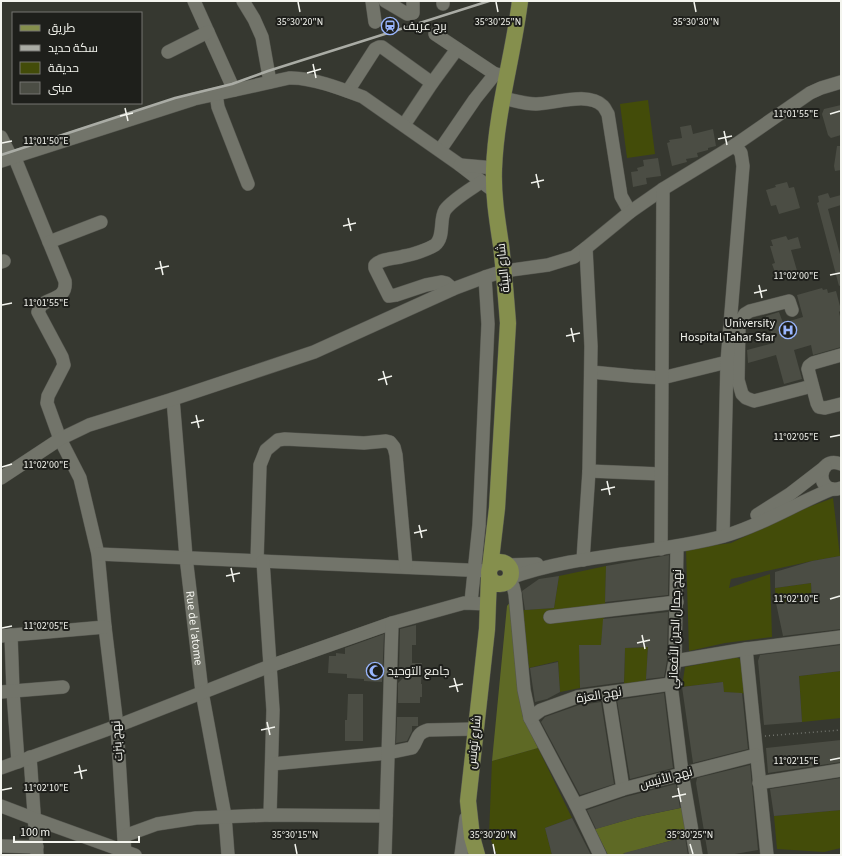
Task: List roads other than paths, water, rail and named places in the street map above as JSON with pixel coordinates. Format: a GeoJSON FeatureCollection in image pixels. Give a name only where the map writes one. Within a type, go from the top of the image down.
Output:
{"type":"FeatureCollection","features":[{"type":"Feature","properties":{"kind":"main road","name":"شارع البيئة"},"geometry":{"type":"LineString","coordinates":[[516,30],[520,1]]}},
{"type":"Feature","properties":{"kind":"main road","name":"شارع البيئة"},"geometry":{"type":"LineString","coordinates":[[485,571],[497,508],[508,323],[504,270],[494,192],[494,168],[502,98],[500,75],[526,1]]}},
{"type":"Feature","properties":{"kind":"main road","name":"شارع البيئة"},"geometry":{"type":"LineString","coordinates":[[497,508],[502,548],[508,577]]}},
{"type":"Feature","properties":{"kind":"main road"},"geometry":{"type":"LineString","coordinates":[[485,571],[494,583],[498,584],[508,577]]}},
{"type":"Feature","properties":{"kind":"main road","name":"شارع تونس"},"geometry":{"type":"LineString","coordinates":[[477,855],[472,837],[468,801],[487,629],[488,604],[485,571]]}},
{"type":"Feature","properties":{"kind":"main road","name":"شارع تونس"},"geometry":{"type":"LineString","coordinates":[[487,629],[499,594],[508,577]]}},
{"type":"Feature","properties":{"kind":"street"},"geometry":{"type":"LineString","coordinates":[[194,1],[234,90]]}},
{"type":"Feature","properties":{"kind":"street"},"geometry":{"type":"LineString","coordinates":[[243,1],[262,36],[270,82]]}},
{"type":"Feature","properties":{"kind":"street"},"geometry":{"type":"LineString","coordinates":[[372,1],[375,22]]}},
{"type":"Feature","properties":{"kind":"street"},"geometry":{"type":"LineString","coordinates":[[385,1],[407,14],[413,13],[412,1]]}},
{"type":"Feature","properties":{"kind":"street"},"geometry":{"type":"LineString","coordinates":[[168,52],[208,32]]}},
{"type":"Feature","properties":{"kind":"street"},"geometry":{"type":"LineString","coordinates":[[436,34],[457,49],[500,75],[475,99],[440,150]]}},
{"type":"Feature","properties":{"kind":"street"},"geometry":{"type":"LineString","coordinates":[[348,91],[375,49],[379,47],[382,47],[432,83]]}},
{"type":"Feature","properties":{"kind":"street"},"geometry":{"type":"LineString","coordinates":[[404,125],[457,49]]}},
{"type":"Feature","properties":{"kind":"street"},"geometry":{"type":"LineString","coordinates":[[9,158],[216,94],[289,78],[298,78],[363,96],[440,150],[494,192]]}},
{"type":"Feature","properties":{"kind":"street"},"geometry":{"type":"LineString","coordinates":[[1,478],[60,439],[89,425],[314,352],[453,289],[504,270],[548,265],[574,257],[630,212],[663,189],[735,145],[810,93],[841,82]]}},
{"type":"Feature","properties":{"kind":"street"},"geometry":{"type":"LineString","coordinates":[[216,94],[218,107],[248,184]]}},
{"type":"Feature","properties":{"kind":"street"},"geometry":{"type":"LineString","coordinates":[[502,98],[534,104],[584,99],[595,101],[603,106],[608,114],[621,196],[630,212]]}},
{"type":"Feature","properties":{"kind":"street"},"geometry":{"type":"LineString","coordinates":[[1,137],[9,158],[49,242],[101,222]]}},
{"type":"Feature","properties":{"kind":"street"},"geometry":{"type":"LineString","coordinates":[[723,536],[727,362],[743,166],[741,153],[735,145]]}},
{"type":"Feature","properties":{"kind":"street"},"geometry":{"type":"LineString","coordinates":[[460,165],[494,168]]}},
{"type":"Feature","properties":{"kind":"street"},"geometry":{"type":"LineString","coordinates":[[453,289],[446,283],[442,282],[389,296],[374,265],[381,261],[405,256],[435,245],[439,240],[442,218],[449,205],[482,182]]}},
{"type":"Feature","properties":{"kind":"street"},"geometry":{"type":"LineString","coordinates":[[661,549],[663,189]]}},
{"type":"Feature","properties":{"kind":"street","name":"نهج بنزت"},"geometry":{"type":"LineString","coordinates":[[49,242],[65,281],[66,288],[62,294],[41,305],[38,312],[64,361],[63,369],[48,396],[47,403],[60,439],[80,478],[98,554],[117,726],[124,836],[128,854]]}},
{"type":"Feature","properties":{"kind":"street"},"geometry":{"type":"LineString","coordinates":[[583,560],[589,471],[591,346],[586,248]]}},
{"type":"Feature","properties":{"kind":"street"},"geometry":{"type":"LineString","coordinates":[[472,602],[485,571],[479,525],[488,324],[485,277]]}},
{"type":"Feature","properties":{"kind":"street"},"geometry":{"type":"LineString","coordinates":[[792,310],[789,301],[750,311],[742,318],[739,327],[738,380],[742,394],[746,398],[754,401],[812,386]]}},
{"type":"Feature","properties":{"kind":"street"},"geometry":{"type":"LineString","coordinates":[[841,355],[812,363],[809,366],[808,371],[819,407],[825,408],[841,404]]}},
{"type":"Feature","properties":{"kind":"street"},"geometry":{"type":"LineString","coordinates":[[590,372],[662,378],[727,362]]}},
{"type":"Feature","properties":{"kind":"street","name":"Rue de l'atome"},"geometry":{"type":"LineString","coordinates":[[173,399],[186,558],[202,692],[225,816],[228,855]]}},
{"type":"Feature","properties":{"kind":"street"},"geometry":{"type":"LineString","coordinates":[[270,815],[273,710],[260,561],[260,465],[266,450],[272,443],[285,439],[364,443],[390,442],[394,447],[396,454],[406,567]]}},
{"type":"Feature","properties":{"kind":"street"},"geometry":{"type":"LineString","coordinates":[[836,489],[828,487],[822,480],[821,475],[841,454]]}},
{"type":"Feature","properties":{"kind":"street"},"geometry":{"type":"LineString","coordinates":[[723,536],[772,507],[832,465]]}},
{"type":"Feature","properties":{"kind":"street"},"geometry":{"type":"LineString","coordinates":[[589,471],[661,474]]}},
{"type":"Feature","properties":{"kind":"street"},"geometry":{"type":"LineString","coordinates":[[600,855],[576,805],[530,718],[524,690],[515,594],[508,577],[561,564],[661,549],[723,536],[750,527],[813,497],[836,489]]}},
{"type":"Feature","properties":{"kind":"street","name":"نهج جمال الدين الأفعاني"},"geometry":{"type":"LineString","coordinates":[[677,546],[675,661],[671,684],[682,773],[696,855]]}},
{"type":"Feature","properties":{"kind":"street"},"geometry":{"type":"LineString","coordinates":[[98,554],[485,571]]}},
{"type":"Feature","properties":{"kind":"street"},"geometry":{"type":"LineString","coordinates":[[1,768],[117,726],[270,666],[392,623],[464,603],[472,602],[488,604]]}},
{"type":"Feature","properties":{"kind":"street"},"geometry":{"type":"LineString","coordinates":[[550,617],[677,602]]}},
{"type":"Feature","properties":{"kind":"street"},"geometry":{"type":"LineString","coordinates":[[385,855],[392,623]]}},
{"type":"Feature","properties":{"kind":"street"},"geometry":{"type":"LineString","coordinates":[[1,846],[37,851],[34,819],[24,759],[7,691],[6,635],[105,627]]}},
{"type":"Feature","properties":{"kind":"street"},"geometry":{"type":"LineString","coordinates":[[675,661],[746,649],[841,637]]}},
{"type":"Feature","properties":{"kind":"street"},"geometry":{"type":"LineString","coordinates":[[746,649],[767,855]]}},
{"type":"Feature","properties":{"kind":"street","name":"نهج العزة"},"geometry":{"type":"LineString","coordinates":[[530,718],[541,710],[577,697],[671,684]]}},
{"type":"Feature","properties":{"kind":"street"},"geometry":{"type":"LineString","coordinates":[[7,691],[63,687]]}},
{"type":"Feature","properties":{"kind":"street"},"geometry":{"type":"LineString","coordinates":[[608,693],[623,789]]}},
{"type":"Feature","properties":{"kind":"street"},"geometry":{"type":"LineString","coordinates":[[272,764],[388,753],[412,748],[418,735],[428,730],[475,729]]}},
{"type":"Feature","properties":{"kind":"street","name":"نهج الأنيس"},"geometry":{"type":"LineString","coordinates":[[576,805],[623,789],[756,755]]}},
{"type":"Feature","properties":{"kind":"street"},"geometry":{"type":"LineString","coordinates":[[759,783],[841,770]]}},
{"type":"Feature","properties":{"kind":"street"},"geometry":{"type":"LineString","coordinates":[[461,855],[468,801]]}},
{"type":"Feature","properties":{"kind":"street"},"geometry":{"type":"LineString","coordinates":[[1,806],[128,854]]}},
{"type":"Feature","properties":{"kind":"street"},"geometry":{"type":"LineString","coordinates":[[124,836],[157,824],[196,818],[270,815],[386,816]]}},
{"type":"Feature","properties":{"kind":"railway"},"geometry":{"type":"LineString","coordinates":[[1,155],[175,98],[232,84],[268,71],[489,1]]}},
{"type":"Feature","properties":{"kind":"place","name":"برج عريف"},"geometry":{"type":"Point","coordinates":[390,26]}},
{"type":"Feature","properties":{"kind":"place","name":"University Hospital Tahar Sfar"},"geometry":{"type":"Point","coordinates":[788,330]}},
{"type":"Feature","properties":{"kind":"place","name":"جامع التوحيد"},"geometry":{"type":"Point","coordinates":[375,671]}}]}
